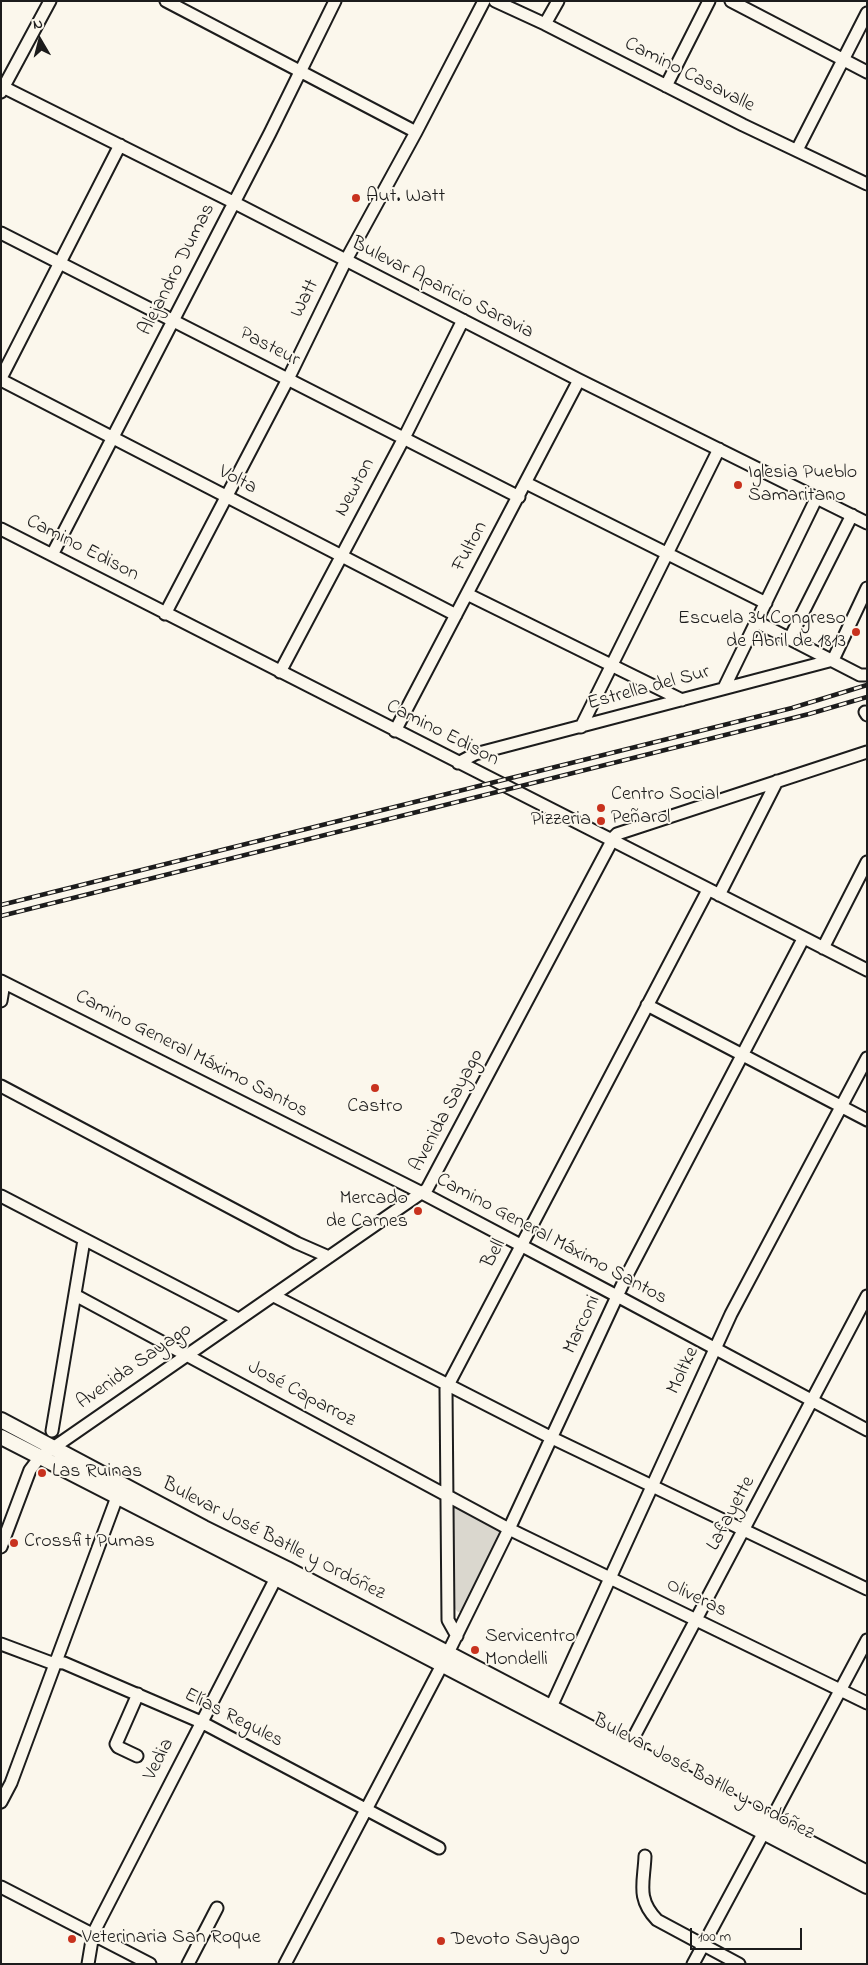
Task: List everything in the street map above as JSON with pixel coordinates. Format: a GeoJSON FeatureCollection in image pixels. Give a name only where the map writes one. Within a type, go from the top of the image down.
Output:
{"type":"FeatureCollection","features":[{"type":"Feature","properties":{"kind":"main road","name":"Bulevar José Batlle y Ordóñez"},"geometry":{"type":"LineString","coordinates":[[1,1420],[204,1528],[287,1569],[445,1660]]}},
{"type":"Feature","properties":{"kind":"main road","name":"Bulevar José Batlle y Ordóñez"},"geometry":{"type":"LineString","coordinates":[[1,1437],[276,1578],[524,1700],[767,1827],[867,1873]]}},
{"type":"Feature","properties":{"kind":"main road","name":"Bulevar José Batlle y Ordóñez"},"geometry":{"type":"LineString","coordinates":[[524,1700],[551,1707],[628,1748],[867,1886]]}},
{"type":"Feature","properties":{"kind":"street"},"geometry":{"type":"LineString","coordinates":[[2,89],[50,1]]}},
{"type":"Feature","properties":{"kind":"street"},"geometry":{"type":"LineString","coordinates":[[166,1],[416,132]]}},
{"type":"Feature","properties":{"kind":"street","name":"Alejandro Dumas"},"geometry":{"type":"LineString","coordinates":[[52,555],[174,321],[301,72],[335,1]]}},
{"type":"Feature","properties":{"kind":"street","name":"Watt"},"geometry":{"type":"LineString","coordinates":[[165,614],[288,379],[346,260],[416,132],[484,1]]}},
{"type":"Feature","properties":{"kind":"street","name":"Camino Casavalle"},"geometry":{"type":"LineString","coordinates":[[495,1],[867,184]]}},
{"type":"Feature","properties":{"kind":"street"},"geometry":{"type":"LineString","coordinates":[[545,24],[558,1]]}},
{"type":"Feature","properties":{"kind":"street"},"geometry":{"type":"LineString","coordinates":[[666,86],[709,1]]}},
{"type":"Feature","properties":{"kind":"street"},"geometry":{"type":"LineString","coordinates":[[731,1],[867,72]]}},
{"type":"Feature","properties":{"kind":"street"},"geometry":{"type":"LineString","coordinates":[[797,150],[867,13]]}},
{"type":"Feature","properties":{"kind":"street","name":"Bulevar Aparicio Saravia"},"geometry":{"type":"LineString","coordinates":[[2,89],[120,144],[579,380],[867,523]]}},
{"type":"Feature","properties":{"kind":"street"},"geometry":{"type":"LineString","coordinates":[[1,379],[120,144]]}},
{"type":"Feature","properties":{"kind":"street","name":"Pasteur"},"geometry":{"type":"LineString","coordinates":[[1,233],[519,497]]}},
{"type":"Feature","properties":{"kind":"street","name":"Newton"},"geometry":{"type":"LineString","coordinates":[[280,672],[404,438],[463,320]]}},
{"type":"Feature","properties":{"kind":"street","name":"Volta"},"geometry":{"type":"LineString","coordinates":[[1,379],[456,615]]}},
{"type":"Feature","properties":{"kind":"street","name":"Fulton"},"geometry":{"type":"LineString","coordinates":[[395,731],[579,380]]}},
{"type":"Feature","properties":{"kind":"street"},"geometry":{"type":"LineString","coordinates":[[581,727],[719,448]]}},
{"type":"Feature","properties":{"kind":"street"},"geometry":{"type":"LineString","coordinates":[[526,483],[766,603]]}},
{"type":"Feature","properties":{"kind":"street"},"geometry":{"type":"LineString","coordinates":[[724,688],[817,497]]}},
{"type":"Feature","properties":{"kind":"street"},"geometry":{"type":"LineString","coordinates":[[790,638],[852,515]]}},
{"type":"Feature","properties":{"kind":"street","name":"Camino Edison"},"geometry":{"type":"LineString","coordinates":[[1,529],[612,840],[718,896],[867,970]]}},
{"type":"Feature","properties":{"kind":"street"},"geometry":{"type":"LineString","coordinates":[[832,660],[867,588]]}},
{"type":"Feature","properties":{"kind":"street"},"geometry":{"type":"LineString","coordinates":[[467,594],[682,700]]}},
{"type":"Feature","properties":{"kind":"street"},"geometry":{"type":"LineString","coordinates":[[757,622],[860,675],[867,675]]}},
{"type":"Feature","properties":{"kind":"street","name":"Estrella del Sur"},"geometry":{"type":"LineString","coordinates":[[458,762],[475,754],[832,660]]}},
{"type":"Feature","properties":{"kind":"street"},"geometry":{"type":"LineString","coordinates":[[612,840],[617,834],[867,752]]}},
{"type":"Feature","properties":{"kind":"street"},"geometry":{"type":"LineString","coordinates":[[718,896],[777,781]]}},
{"type":"Feature","properties":{"kind":"street","name":"Avenida Sayago"},"geometry":{"type":"LineString","coordinates":[[1,1547],[30,1470],[40,1457],[422,1193],[431,1184],[612,840]]}},
{"type":"Feature","properties":{"kind":"street"},"geometry":{"type":"LineString","coordinates":[[823,948],[867,862]]}},
{"type":"Feature","properties":{"kind":"street","name":"Bell"},"geometry":{"type":"LineString","coordinates":[[457,1636],[448,1620],[445,1396],[448,1384],[708,890]]}},
{"type":"Feature","properties":{"kind":"street","name":"Marconi"},"geometry":{"type":"LineString","coordinates":[[445,1660],[509,1529],[617,1296],[803,939]]}},
{"type":"Feature","properties":{"kind":"street"},"geometry":{"type":"LineString","coordinates":[[1,1001],[3,982]]}},
{"type":"Feature","properties":{"kind":"street","name":"Camino General Máximo Santos"},"geometry":{"type":"LineString","coordinates":[[3,982],[422,1193],[867,1430]]}},
{"type":"Feature","properties":{"kind":"street"},"geometry":{"type":"LineString","coordinates":[[647,1005],[867,1120]]}},
{"type":"Feature","properties":{"kind":"street","name":"Moltke"},"geometry":{"type":"LineString","coordinates":[[551,1707],[715,1348],[740,1297],[867,1058]]}},
{"type":"Feature","properties":{"kind":"street"},"geometry":{"type":"LineString","coordinates":[[1,1086],[289,1238],[329,1257]]}},
{"type":"Feature","properties":{"kind":"street"},"geometry":{"type":"LineString","coordinates":[[1,1196],[238,1319]]}},
{"type":"Feature","properties":{"kind":"street"},"geometry":{"type":"LineString","coordinates":[[52,1431],[84,1240]]}},
{"type":"Feature","properties":{"kind":"street","name":"José Caparroz"},"geometry":{"type":"LineString","coordinates":[[76,1295],[509,1529]]}},
{"type":"Feature","properties":{"kind":"street"},"geometry":{"type":"LineString","coordinates":[[274,1296],[550,1437],[867,1589]]}},
{"type":"Feature","properties":{"kind":"street","name":"Lafayette"},"geometry":{"type":"LineString","coordinates":[[628,1748],[867,1296]]}},
{"type":"Feature","properties":{"kind":"street"},"geometry":{"type":"LineString","coordinates":[[1,1802],[11,1783],[117,1497]]}},
{"type":"Feature","properties":{"kind":"street","name":"Oliveras"},"geometry":{"type":"LineString","coordinates":[[509,1529],[867,1703]]}},
{"type":"Feature","properties":{"kind":"street","name":"Vedia"},"geometry":{"type":"LineString","coordinates":[[88,1964],[93,1934],[276,1578]]}},
{"type":"Feature","properties":{"kind":"street"},"geometry":{"type":"LineString","coordinates":[[693,1964],[867,1640]]}},
{"type":"Feature","properties":{"kind":"street","name":"Elías Regules"},"geometry":{"type":"LineString","coordinates":[[1,1644],[49,1662],[64,1663],[201,1722],[439,1848]]}},
{"type":"Feature","properties":{"kind":"street"},"geometry":{"type":"LineString","coordinates":[[285,1964],[445,1660]]}},
{"type":"Feature","properties":{"kind":"street"},"geometry":{"type":"LineString","coordinates":[[137,1756],[118,1747],[116,1744],[138,1694]]}},
{"type":"Feature","properties":{"kind":"street"},"geometry":{"type":"LineString","coordinates":[[645,1856],[642,1878],[644,1900],[648,1910],[657,1920],[739,1964]]}},
{"type":"Feature","properties":{"kind":"street"},"geometry":{"type":"LineString","coordinates":[[1,1887],[150,1964]]}},
{"type":"Feature","properties":{"kind":"street"},"geometry":{"type":"LineString","coordinates":[[188,1964],[217,1908]]}},
{"type":"Feature","properties":{"kind":"shaded area"},"geometry":{"type":"Polygon","coordinates":[[[457,1506],[499,1529],[501,1535],[464,1612],[458,1612],[452,1606],[452,1508],[457,1506]]]}},
{"type":"Feature","properties":{"kind":"railway"},"geometry":{"type":"LineString","coordinates":[[1,905],[792,708],[867,685]]}},
{"type":"Feature","properties":{"kind":"railway"},"geometry":{"type":"LineString","coordinates":[[1,916],[809,714],[867,697]]}},
{"type":"Feature","properties":{"kind":"place","name":"Aut. Watt"},"geometry":{"type":"Point","coordinates":[356,198]}},
{"type":"Feature","properties":{"kind":"place","name":"Iglesia Pueblo Samaritano"},"geometry":{"type":"Point","coordinates":[738,485]}},
{"type":"Feature","properties":{"kind":"place","name":"Escuela 34 Congreso de Abril de 1813"},"geometry":{"type":"Point","coordinates":[856,632]}},
{"type":"Feature","properties":{"kind":"place","name":"Centro Social Peñarol"},"geometry":{"type":"Point","coordinates":[601,808]}},
{"type":"Feature","properties":{"kind":"place","name":"Pizzeria"},"geometry":{"type":"Point","coordinates":[601,821]}},
{"type":"Feature","properties":{"kind":"place","name":"Castro"},"geometry":{"type":"Point","coordinates":[375,1088]}},
{"type":"Feature","properties":{"kind":"place","name":"Mercado de Carnes"},"geometry":{"type":"Point","coordinates":[418,1211]}},
{"type":"Feature","properties":{"kind":"place","name":"Las Ruinas"},"geometry":{"type":"Point","coordinates":[42,1473]}},
{"type":"Feature","properties":{"kind":"place","name":"Crossfit Pumas"},"geometry":{"type":"Point","coordinates":[14,1543]}},
{"type":"Feature","properties":{"kind":"place","name":"Servicentro Mondelli"},"geometry":{"type":"Point","coordinates":[475,1650]}},
{"type":"Feature","properties":{"kind":"place","name":"Veterinaria San Roque"},"geometry":{"type":"Point","coordinates":[72,1939]}},
{"type":"Feature","properties":{"kind":"place","name":"Devoto Sayago"},"geometry":{"type":"Point","coordinates":[441,1941]}}]}
